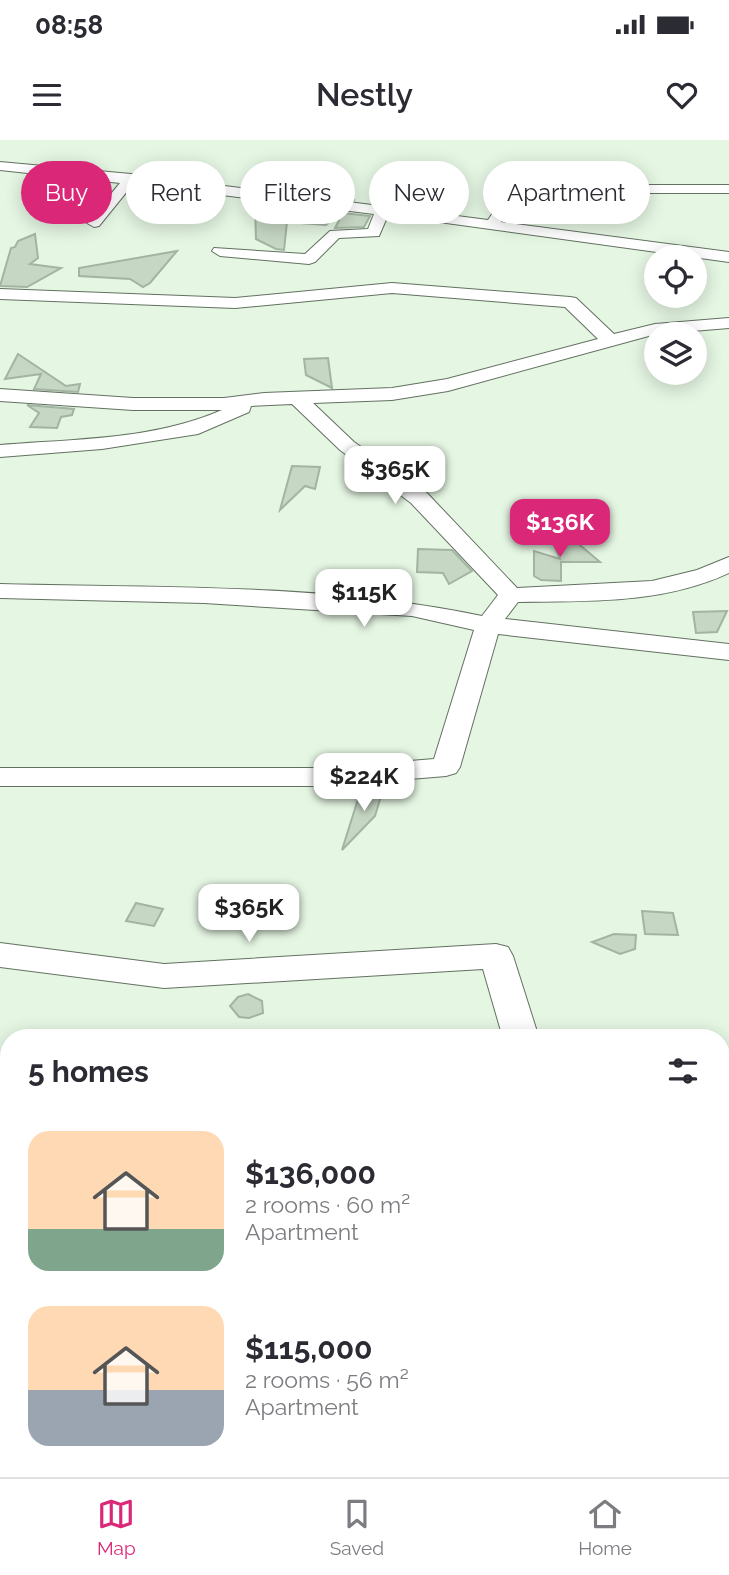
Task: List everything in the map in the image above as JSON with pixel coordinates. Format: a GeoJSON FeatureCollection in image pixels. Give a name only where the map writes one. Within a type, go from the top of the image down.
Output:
{"type":"FeatureCollection","features":[{"type":"Feature","properties":{"kind":"street"},"geometry":{"type":"LineString","coordinates":[[0,166],[126,178]]}},
{"type":"Feature","properties":{"kind":"street"},"geometry":{"type":"LineString","coordinates":[[112,201],[126,184]]}},
{"type":"Feature","properties":{"kind":"street"},"geometry":{"type":"LineString","coordinates":[[650,189],[729,189]]}},
{"type":"Feature","properties":{"kind":"street"},"geometry":{"type":"LineString","coordinates":[[226,190],[369,207]]}},
{"type":"Feature","properties":{"kind":"street"},"geometry":{"type":"LineString","coordinates":[[268,300],[335,234],[374,233],[377,224]]}},
{"type":"Feature","properties":{"kind":"street"},"geometry":{"type":"LineString","coordinates":[[500,224],[729,257]]}},
{"type":"Feature","properties":{"kind":"street"},"geometry":{"type":"LineString","coordinates":[[220,251],[309,259]]}},
{"type":"Feature","properties":{"kind":"street"},"geometry":{"type":"LineString","coordinates":[[0,294],[153,302],[268,300],[392,288],[570,302],[610,341]]}},
{"type":"Feature","properties":{"kind":"street"},"geometry":{"type":"LineString","coordinates":[[0,395],[133,404],[224,404],[264,398],[299,400],[392,394],[447,386],[655,329],[729,323]]}},
{"type":"Feature","properties":{"kind":"street"},"geometry":{"type":"LineString","coordinates":[[0,451],[102,443],[198,428],[264,398]]}},
{"type":"Feature","properties":{"kind":"street"},"geometry":{"type":"LineString","coordinates":[[299,400],[346,446],[419,498],[511,595],[598,593],[674,584],[709,575],[729,564]]}},
{"type":"Feature","properties":{"kind":"street"},"geometry":{"type":"LineString","coordinates":[[0,591],[204,596],[412,609],[488,625],[729,652]]}},
{"type":"Feature","properties":{"kind":"street"},"geometry":{"type":"LineString","coordinates":[[0,777],[326,777],[446,767],[488,625],[511,595]]}},
{"type":"Feature","properties":{"kind":"street"},"geometry":{"type":"LineString","coordinates":[[0,955],[164,976],[496,956],[517,1029]]}},
{"type":"Feature","properties":{"kind":"building"},"geometry":{"type":"Polygon","coordinates":[[[355,214],[369,216],[364,227],[335,228],[337,224],[355,224],[355,214]]]}},
{"type":"Feature","properties":{"kind":"building"},"geometry":{"type":"Polygon","coordinates":[[[256,224],[287,224],[284,250],[256,239],[256,224]]]}},
{"type":"Feature","properties":{"kind":"building"},"geometry":{"type":"Polygon","coordinates":[[[35,234],[38,258],[30,264],[61,268],[27,287],[0,286],[11,248],[15,247],[18,241],[35,234]]]}},
{"type":"Feature","properties":{"kind":"building"},"geometry":{"type":"Polygon","coordinates":[[[177,251],[150,283],[143,287],[130,279],[79,276],[79,268],[177,251]]]}},
{"type":"Feature","properties":{"kind":"building"},"geometry":{"type":"Polygon","coordinates":[[[18,354],[66,386],[80,384],[78,392],[34,389],[41,374],[5,379],[18,354]]]}},
{"type":"Feature","properties":{"kind":"building"},"geometry":{"type":"Polygon","coordinates":[[[328,358],[332,388],[306,375],[304,359],[328,358]]]}},
{"type":"Feature","properties":{"kind":"building"},"geometry":{"type":"Polygon","coordinates":[[[27,405],[74,409],[72,415],[61,417],[57,428],[30,427],[39,413],[27,405]]]}},
{"type":"Feature","properties":{"kind":"building"},"geometry":{"type":"Polygon","coordinates":[[[292,466],[320,467],[315,489],[305,486],[280,510],[292,466]]]}},
{"type":"Feature","properties":{"kind":"building"},"geometry":{"type":"Polygon","coordinates":[[[550,535],[575,541],[600,562],[561,562],[561,581],[541,580],[534,576],[534,551],[560,559],[550,535]]]}},
{"type":"Feature","properties":{"kind":"building"},"geometry":{"type":"Polygon","coordinates":[[[418,549],[452,550],[472,571],[449,584],[443,573],[417,572],[418,549]]]}},
{"type":"Feature","properties":{"kind":"building"},"geometry":{"type":"Polygon","coordinates":[[[727,611],[717,632],[696,633],[693,612],[727,611]]]}},
{"type":"Feature","properties":{"kind":"building"},"geometry":{"type":"Polygon","coordinates":[[[384,786],[375,816],[342,850],[359,796],[384,786]]]}},
{"type":"Feature","properties":{"kind":"building"},"geometry":{"type":"Polygon","coordinates":[[[136,903],[163,909],[154,926],[126,921],[136,903]]]}},
{"type":"Feature","properties":{"kind":"building"},"geometry":{"type":"Polygon","coordinates":[[[642,911],[673,913],[678,935],[645,934],[642,911]]]}},
{"type":"Feature","properties":{"kind":"building"},"geometry":{"type":"Polygon","coordinates":[[[614,934],[636,935],[635,949],[620,954],[592,942],[614,934]]]}},
{"type":"Feature","properties":{"kind":"building"},"geometry":{"type":"Polygon","coordinates":[[[248,994],[262,1001],[263,1013],[249,1018],[239,1017],[230,1006],[238,997],[248,994]]]}}]}
